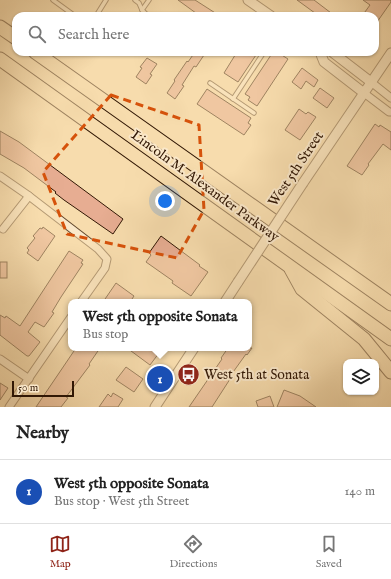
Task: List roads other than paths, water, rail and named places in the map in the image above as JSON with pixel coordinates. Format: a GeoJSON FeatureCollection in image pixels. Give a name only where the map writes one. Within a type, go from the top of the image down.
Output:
{"type":"FeatureCollection","features":[{"type":"Feature","properties":{"kind":"highway"},"geometry":{"type":"LineString","coordinates":[[0,27],[12,35]]}},
{"type":"Feature","properties":{"kind":"highway","name":"Lincoln M. Alexander Parkway"},"geometry":{"type":"LineString","coordinates":[[41,56],[391,304]]}},
{"type":"Feature","properties":{"kind":"highway","name":"Lincoln M. Alexander Parkway"},"geometry":{"type":"LineString","coordinates":[[0,60],[391,339]]}},
{"type":"Feature","properties":{"kind":"highway"},"geometry":{"type":"LineString","coordinates":[[297,237],[322,247],[391,294]]}},
{"type":"Feature","properties":{"kind":"highway"},"geometry":{"type":"LineString","coordinates":[[289,266],[302,289],[364,339],[391,372]]}},
{"type":"Feature","properties":{"kind":"street"},"geometry":{"type":"LineString","coordinates":[[248,0],[265,12]]}},
{"type":"Feature","properties":{"kind":"street","name":"West 5th Street"},"geometry":{"type":"LineString","coordinates":[[227,299],[391,53]]}},
{"type":"Feature","properties":{"kind":"street"},"geometry":{"type":"LineString","coordinates":[[322,56],[324,62],[391,112]]}},
{"type":"Feature","properties":{"kind":"street"},"geometry":{"type":"LineString","coordinates":[[337,56],[391,98]]}},
{"type":"Feature","properties":{"kind":"street"},"geometry":{"type":"LineString","coordinates":[[0,176],[29,196],[98,249],[107,259],[105,268],[83,299]]}},
{"type":"Feature","properties":{"kind":"street"},"geometry":{"type":"LineString","coordinates":[[3,229],[29,196]]}},
{"type":"Feature","properties":{"kind":"street"},"geometry":{"type":"LineString","coordinates":[[9,407],[68,321]]}},
{"type":"Feature","properties":{"kind":"street"},"geometry":{"type":"LineString","coordinates":[[155,407],[192,351]]}},
{"type":"Feature","properties":{"kind":"street"},"geometry":{"type":"LineString","coordinates":[[0,359],[28,379]]}},
{"type":"Feature","properties":{"kind":"lane"},"geometry":{"type":"LineString","coordinates":[[53,0],[70,12]]}},
{"type":"Feature","properties":{"kind":"lane"},"geometry":{"type":"LineString","coordinates":[[98,12],[106,0]]}},
{"type":"Feature","properties":{"kind":"lane"},"geometry":{"type":"LineString","coordinates":[[135,0],[139,3],[142,10]]}},
{"type":"Feature","properties":{"kind":"lane"},"geometry":{"type":"LineString","coordinates":[[142,10],[149,0]]}},
{"type":"Feature","properties":{"kind":"lane"},"geometry":{"type":"LineString","coordinates":[[233,99],[261,56]]}},
{"type":"Feature","properties":{"kind":"lane"},"geometry":{"type":"LineString","coordinates":[[210,83],[254,113]]}},
{"type":"Feature","properties":{"kind":"place","name":"West 5th at Sonata"},"geometry":{"type":"Point","coordinates":[189,375]}},
{"type":"Feature","properties":{"kind":"place","name":"West 5th opposite Sonata"},"geometry":{"type":"Point","coordinates":[160,379]}}]}
